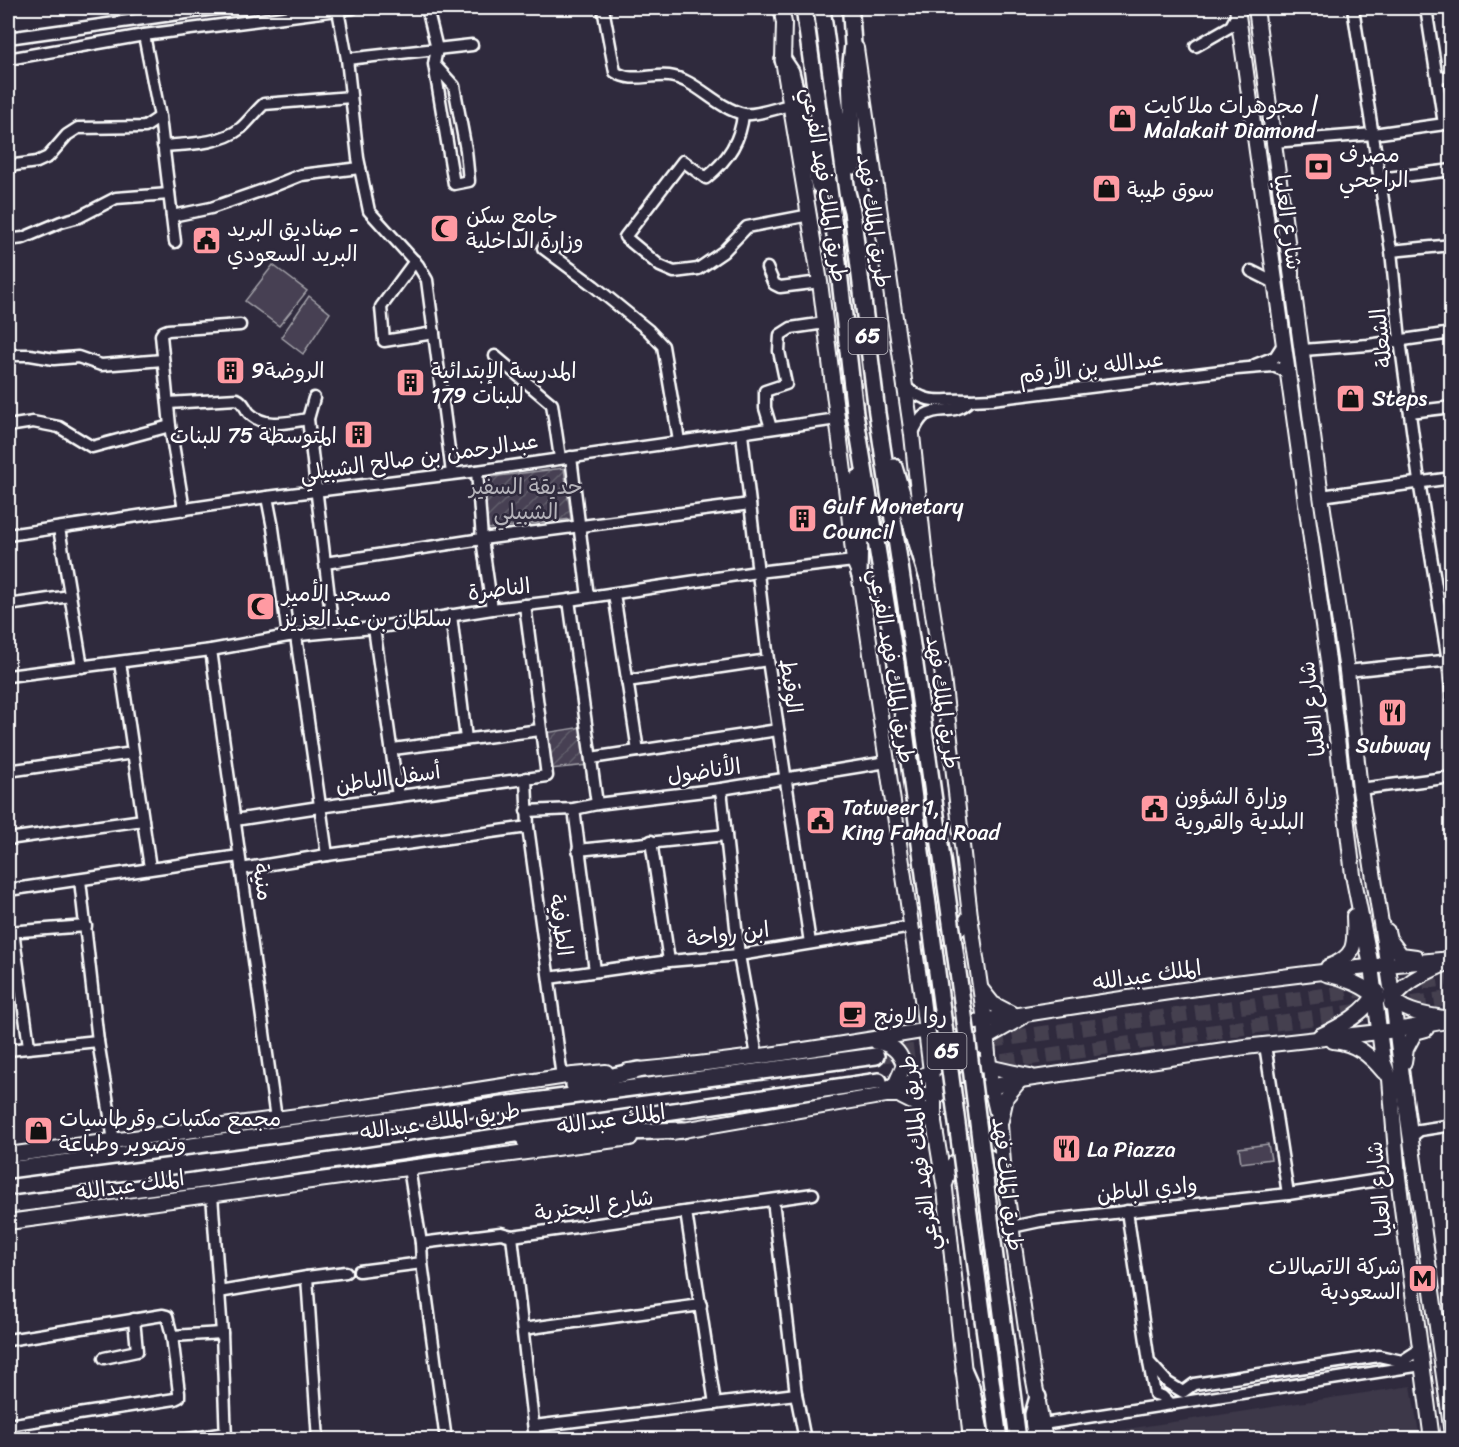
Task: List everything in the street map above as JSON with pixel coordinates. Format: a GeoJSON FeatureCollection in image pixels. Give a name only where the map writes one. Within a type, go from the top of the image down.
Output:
{"type":"FeatureCollection","features":[{"type":"Feature","properties":{"kind":"highway","name":"طريق الملك فهد"},"geometry":{"type":"LineString","coordinates":[[804,8],[857,421],[896,663],[999,1440]]}},
{"type":"Feature","properties":{"kind":"highway","name":"طريق الملك فهد"},"geometry":{"type":"LineString","coordinates":[[822,8],[847,192],[852,211],[877,413],[968,1044],[1018,1440]]}},
{"type":"Feature","properties":{"kind":"highway"},"geometry":{"type":"LineString","coordinates":[[850,11],[854,45],[850,72],[855,197],[852,211]]}},
{"type":"Feature","properties":{"kind":"highway"},"geometry":{"type":"LineString","coordinates":[[783,60],[791,72],[819,185],[830,197]]}},
{"type":"Feature","properties":{"kind":"highway"},"geometry":{"type":"LineString","coordinates":[[877,413],[885,422],[896,479],[927,576]]}},
{"type":"Feature","properties":{"kind":"highway"},"geometry":{"type":"LineString","coordinates":[[856,567],[860,535],[857,421]]}},
{"type":"Feature","properties":{"kind":"highway","name":"طريق الملك عبدالله"},"geometry":{"type":"LineString","coordinates":[[8,1170],[876,1056]]}},
{"type":"Feature","properties":{"kind":"highway"},"geometry":{"type":"LineString","coordinates":[[418,1115],[507,1095],[590,1082],[639,1070]]}},
{"type":"Feature","properties":{"kind":"highway","name":"طريق الملك عبدالله"},"geometry":{"type":"LineString","coordinates":[[8,1205],[194,1181],[879,1081]]}},
{"type":"Feature","properties":{"kind":"highway"},"geometry":{"type":"LineString","coordinates":[[423,1146],[488,1145],[600,1133],[683,1130]]}},
{"type":"Feature","properties":{"kind":"highway"},"geometry":{"type":"LineString","coordinates":[[8,1163],[148,1146],[193,1146]]}},
{"type":"Feature","properties":{"kind":"highway"},"geometry":{"type":"LineString","coordinates":[[8,1214],[160,1192],[194,1181]]}},
{"type":"Feature","properties":{"kind":"highway"},"geometry":{"type":"LineString","coordinates":[[964,1371],[971,1387],[982,1440]]}},
{"type":"Feature","properties":{"kind":"highway"},"geometry":{"type":"LineString","coordinates":[[1034,1440],[1033,1414],[1038,1397]]}},
{"type":"Feature","properties":{"kind":"main road","name":"طريق الملك فهد الفرعي"},"geometry":{"type":"LineString","coordinates":[[782,8],[783,60],[789,105],[810,215],[856,567],[921,992],[929,1031],[927,1046],[934,1095],[934,1123],[945,1189],[971,1440]]}},
{"type":"Feature","properties":{"kind":"main road","name":"شارع العليا"},"geometry":{"type":"LineString","coordinates":[[1256,8],[1321,496],[1347,671],[1360,789],[1397,1030],[1398,1177],[1432,1440]]}},
{"type":"Feature","properties":{"kind":"main road","name":"شارع العليا"},"geometry":{"type":"LineString","coordinates":[[1238,10],[1328,661],[1353,875],[1371,966],[1383,1061],[1396,1078],[1412,1137],[1452,1434]]}},
{"type":"Feature","properties":{"kind":"main road","name":"طريق الملك فهد الفرعي"},"geometry":{"type":"LineString","coordinates":[[850,11],[912,435],[927,576],[943,677],[970,915],[985,1021],[991,1088],[1000,1125],[1004,1176],[1046,1440]]}},
{"type":"Feature","properties":{"kind":"main road"},"geometry":{"type":"LineString","coordinates":[[1315,972],[1340,962],[1349,956],[1353,949],[1355,937],[1353,875]]}},
{"type":"Feature","properties":{"kind":"main road"},"geometry":{"type":"LineString","coordinates":[[1373,877],[1389,939],[1401,955],[1452,959]]}},
{"type":"Feature","properties":{"kind":"main road"},"geometry":{"type":"LineString","coordinates":[[912,927],[928,936],[946,936],[960,930],[970,915]]}},
{"type":"Feature","properties":{"kind":"main road"},"geometry":{"type":"LineString","coordinates":[[1315,972],[1452,959]]}},
{"type":"Feature","properties":{"kind":"main road"},"geometry":{"type":"LineString","coordinates":[[1380,1032],[1393,1000],[1416,979],[1452,959]]}},
{"type":"Feature","properties":{"kind":"main road"},"geometry":{"type":"LineString","coordinates":[[1310,1041],[1341,1026],[1375,995],[1387,964]]}},
{"type":"Feature","properties":{"kind":"main road"},"geometry":{"type":"LineString","coordinates":[[1371,966],[1393,1000],[1415,1012],[1452,1020]]}},
{"type":"Feature","properties":{"kind":"main road"},"geometry":{"type":"LineString","coordinates":[[1315,972],[1335,975],[1375,995],[1397,1030]]}},
{"type":"Feature","properties":{"kind":"main road","name":"الملك عبدالله"},"geometry":{"type":"LineString","coordinates":[[8,1155],[562,1077],[757,1056],[1315,972]]}},
{"type":"Feature","properties":{"kind":"main road"},"geometry":{"type":"LineString","coordinates":[[981,989],[993,1004],[1021,1015]]}},
{"type":"Feature","properties":{"kind":"main road"},"geometry":{"type":"LineString","coordinates":[[877,1039],[909,1025],[915,1019],[921,992]]}},
{"type":"Feature","properties":{"kind":"main road"},"geometry":{"type":"LineString","coordinates":[[887,1096],[958,1056],[1021,1015]]}},
{"type":"Feature","properties":{"kind":"main road"},"geometry":{"type":"LineString","coordinates":[[929,1031],[991,1088],[1038,1077],[1265,1045],[1397,1030],[1452,1020]]}},
{"type":"Feature","properties":{"kind":"main road"},"geometry":{"type":"LineString","coordinates":[[1310,1041],[1337,1041],[1365,1051],[1396,1078],[1414,1032],[1452,1020]]}},
{"type":"Feature","properties":{"kind":"main road"},"geometry":{"type":"LineString","coordinates":[[934,1095],[958,1056],[985,1021]]}},
{"type":"Feature","properties":{"kind":"main road"},"geometry":{"type":"LineString","coordinates":[[877,1039],[927,1046],[989,1068],[1038,1077]]}},
{"type":"Feature","properties":{"kind":"main road"},"geometry":{"type":"LineString","coordinates":[[877,1039],[894,1047],[901,1055],[904,1065],[887,1096]]}},
{"type":"Feature","properties":{"kind":"main road"},"geometry":{"type":"LineString","coordinates":[[1000,1125],[1006,1097],[1020,1080]]}},
{"type":"Feature","properties":{"kind":"main road","name":"الملك عبدالله"},"geometry":{"type":"LineString","coordinates":[[8,1222],[683,1130],[887,1096],[934,1095],[991,1088]]}},
{"type":"Feature","properties":{"kind":"main road"},"geometry":{"type":"LineString","coordinates":[[887,1096],[920,1106],[934,1123]]}},
{"type":"Feature","properties":{"kind":"main road"},"geometry":{"type":"LineString","coordinates":[[945,1189],[950,1168],[962,1156],[970,1154],[987,1155],[1000,1166],[1004,1176]]}},
{"type":"Feature","properties":{"kind":"main road"},"geometry":{"type":"LineString","coordinates":[[1422,1365],[1431,1366],[1444,1377]]}},
{"type":"Feature","properties":{"kind":"street"},"geometry":{"type":"LineString","coordinates":[[8,38],[192,10],[222,8]]}},
{"type":"Feature","properties":{"kind":"street"},"geometry":{"type":"LineString","coordinates":[[8,59],[144,36],[353,8]]}},
{"type":"Feature","properties":{"kind":"street"},"geometry":{"type":"LineString","coordinates":[[427,8],[437,49],[435,64],[454,184],[469,181],[466,150],[454,86],[435,64]]}},
{"type":"Feature","properties":{"kind":"street"},"geometry":{"type":"LineString","coordinates":[[603,8],[615,72],[624,78],[670,76],[685,81],[725,108],[747,115],[789,105]]}},
{"type":"Feature","properties":{"kind":"street","name":"الشعلة"},"geometry":{"type":"LineString","coordinates":[[1353,8],[1391,251],[1400,340],[1419,481],[1450,661],[1452,699]]}},
{"type":"Feature","properties":{"kind":"street"},"geometry":{"type":"LineString","coordinates":[[1273,142],[1372,134],[1448,123],[1426,8]]}},
{"type":"Feature","properties":{"kind":"street"},"geometry":{"type":"LineString","coordinates":[[338,10],[347,58],[360,168],[369,211],[414,261],[427,280],[452,473]]}},
{"type":"Feature","properties":{"kind":"street"},"geometry":{"type":"LineString","coordinates":[[1196,46],[1231,26],[1238,10]]}},
{"type":"Feature","properties":{"kind":"street"},"geometry":{"type":"LineString","coordinates":[[144,36],[160,117],[175,242]]}},
{"type":"Feature","properties":{"kind":"street"},"geometry":{"type":"LineString","coordinates":[[347,58],[472,45]]}},
{"type":"Feature","properties":{"kind":"street"},"geometry":{"type":"LineString","coordinates":[[1438,78],[1452,76]]}},
{"type":"Feature","properties":{"kind":"street"},"geometry":{"type":"LineString","coordinates":[[163,146],[199,143],[225,136],[240,128],[264,104],[351,97]]}},
{"type":"Feature","properties":{"kind":"street"},"geometry":{"type":"LineString","coordinates":[[743,114],[742,129],[721,166],[706,178],[683,161],[625,237],[660,266],[674,272],[698,269],[723,252],[747,227],[810,215]]}},
{"type":"Feature","properties":{"kind":"street"},"geometry":{"type":"LineString","coordinates":[[8,166],[37,162],[48,157],[67,135],[78,128],[145,127],[160,117]]}},
{"type":"Feature","properties":{"kind":"street"},"geometry":{"type":"LineString","coordinates":[[172,216],[211,208],[301,175],[360,168]]}},
{"type":"Feature","properties":{"kind":"street"},"geometry":{"type":"LineString","coordinates":[[1379,179],[1452,170]]}},
{"type":"Feature","properties":{"kind":"street"},"geometry":{"type":"LineString","coordinates":[[8,240],[23,238],[79,217],[116,198],[169,194]]}},
{"type":"Feature","properties":{"kind":"street"},"geometry":{"type":"LineString","coordinates":[[1391,251],[1452,245]]}},
{"type":"Feature","properties":{"kind":"street"},"geometry":{"type":"LineString","coordinates":[[543,248],[594,285],[648,330],[663,346],[680,441]]}},
{"type":"Feature","properties":{"kind":"street"},"geometry":{"type":"LineString","coordinates":[[414,261],[381,307],[384,341],[434,333]]}},
{"type":"Feature","properties":{"kind":"street"},"geometry":{"type":"LineString","coordinates":[[767,268],[774,284],[780,287],[820,282]]}},
{"type":"Feature","properties":{"kind":"street"},"geometry":{"type":"LineString","coordinates":[[1251,271],[1275,283]]}},
{"type":"Feature","properties":{"kind":"street"},"geometry":{"type":"LineString","coordinates":[[771,428],[765,408],[765,391],[786,384],[778,351],[780,335],[791,328],[825,323]]}},
{"type":"Feature","properties":{"kind":"street"},"geometry":{"type":"LineString","coordinates":[[184,510],[170,426],[161,335],[163,332],[240,325]]}},
{"type":"Feature","properties":{"kind":"street"},"geometry":{"type":"LineString","coordinates":[[1302,350],[1368,345],[1452,333]]}},
{"type":"Feature","properties":{"kind":"street"},"geometry":{"type":"LineString","coordinates":[[1237,369],[1256,365],[1275,357],[1284,343]]}},
{"type":"Feature","properties":{"kind":"street"},"geometry":{"type":"LineString","coordinates":[[8,355],[30,355],[54,359],[78,357],[101,365],[164,360]]}},
{"type":"Feature","properties":{"kind":"street"},"geometry":{"type":"LineString","coordinates":[[495,356],[552,404],[580,527],[588,597]]}},
{"type":"Feature","properties":{"kind":"street","name":"عبدالله بن الأرقم"},"geometry":{"type":"LineString","coordinates":[[912,435],[924,415],[935,411],[961,409],[970,400],[1237,369],[1273,366],[1288,372]]}},
{"type":"Feature","properties":{"kind":"street"},"geometry":{"type":"LineString","coordinates":[[905,387],[927,400],[970,400]]}},
{"type":"Feature","properties":{"kind":"street"},"geometry":{"type":"LineString","coordinates":[[314,398],[308,419],[333,631]]}},
{"type":"Feature","properties":{"kind":"street"},"geometry":{"type":"LineString","coordinates":[[168,403],[237,399],[250,414],[272,424],[308,419]]}},
{"type":"Feature","properties":{"kind":"street"},"geometry":{"type":"LineString","coordinates":[[1410,412],[1452,407]]}},
{"type":"Feature","properties":{"kind":"street","name":"عبدالرحمن بن صالح الشبيلي"},"geometry":{"type":"LineString","coordinates":[[8,535],[837,419]]}},
{"type":"Feature","properties":{"kind":"street"},"geometry":{"type":"LineString","coordinates":[[8,426],[33,422],[59,427],[92,447],[170,426]]}},
{"type":"Feature","properties":{"kind":"street","name":"الوقيط"},"geometry":{"type":"LineString","coordinates":[[742,434],[768,660],[810,943]]}},
{"type":"Feature","properties":{"kind":"street"},"geometry":{"type":"LineString","coordinates":[[477,471],[482,539],[492,609]]}},
{"type":"Feature","properties":{"kind":"street"},"geometry":{"type":"LineString","coordinates":[[1321,496],[1452,478]]}},
{"type":"Feature","properties":{"kind":"street"},"geometry":{"type":"LineString","coordinates":[[267,497],[327,855]]}},
{"type":"Feature","properties":{"kind":"street"},"geometry":{"type":"LineString","coordinates":[[325,563],[482,539],[750,504]]}},
{"type":"Feature","properties":{"kind":"street"},"geometry":{"type":"LineString","coordinates":[[59,528],[81,667]]}},
{"type":"Feature","properties":{"kind":"street","name":"الناصرة"},"geometry":{"type":"LineString","coordinates":[[8,676],[211,651],[292,636],[374,628],[757,572],[856,567]]}},
{"type":"Feature","properties":{"kind":"street"},"geometry":{"type":"LineString","coordinates":[[614,594],[638,751]]}},
{"type":"Feature","properties":{"kind":"street"},"geometry":{"type":"LineString","coordinates":[[8,605],[70,596]]}},
{"type":"Feature","properties":{"kind":"street"},"geometry":{"type":"LineString","coordinates":[[569,600],[597,804]]}},
{"type":"Feature","properties":{"kind":"street"},"geometry":{"type":"LineString","coordinates":[[393,749],[540,730],[525,605]]}},
{"type":"Feature","properties":{"kind":"street"},"geometry":{"type":"LineString","coordinates":[[451,615],[466,739]]}},
{"type":"Feature","properties":{"kind":"street"},"geometry":{"type":"LineString","coordinates":[[374,628],[398,796]]}},
{"type":"Feature","properties":{"kind":"street","name":"منية"},"geometry":{"type":"LineString","coordinates":[[211,651],[276,1119]]}},
{"type":"Feature","properties":{"kind":"street"},"geometry":{"type":"LineString","coordinates":[[627,681],[768,660]]}},
{"type":"Feature","properties":{"kind":"street"},"geometry":{"type":"LineString","coordinates":[[1347,671],[1450,661]]}},
{"type":"Feature","properties":{"kind":"street"},"geometry":{"type":"LineString","coordinates":[[120,662],[150,868]]}},
{"type":"Feature","properties":{"kind":"street","name":"أسفل الباطن"},"geometry":{"type":"LineString","coordinates":[[235,820],[547,776],[540,730]]}},
{"type":"Feature","properties":{"kind":"street"},"geometry":{"type":"LineString","coordinates":[[591,758],[778,730]]}},
{"type":"Feature","properties":{"kind":"street"},"geometry":{"type":"LineString","coordinates":[[8,771],[134,753]]}},
{"type":"Feature","properties":{"kind":"street","name":"الأناضول"},"geometry":{"type":"LineString","coordinates":[[526,811],[574,809],[597,804],[720,789],[887,762]]}},
{"type":"Feature","properties":{"kind":"street"},"geometry":{"type":"LineString","coordinates":[[1360,789],[1452,777]]}},
{"type":"Feature","properties":{"kind":"street","name":"الطرفية"},"geometry":{"type":"LineString","coordinates":[[526,778],[526,811],[562,1077]]}},
{"type":"Feature","properties":{"kind":"street"},"geometry":{"type":"LineString","coordinates":[[720,789],[739,955],[757,1056]]}},
{"type":"Feature","properties":{"kind":"street"},"geometry":{"type":"LineString","coordinates":[[574,809],[595,971]]}},
{"type":"Feature","properties":{"kind":"street"},"geometry":{"type":"LineString","coordinates":[[8,839],[143,820]]}},
{"type":"Feature","properties":{"kind":"street"},"geometry":{"type":"LineString","coordinates":[[241,869],[528,827]]}},
{"type":"Feature","properties":{"kind":"street"},"geometry":{"type":"LineString","coordinates":[[578,850],[726,835]]}},
{"type":"Feature","properties":{"kind":"street"},"geometry":{"type":"LineString","coordinates":[[651,841],[669,961]]}},
{"type":"Feature","properties":{"kind":"street"},"geometry":{"type":"LineString","coordinates":[[8,890],[239,856]]}},
{"type":"Feature","properties":{"kind":"street"},"geometry":{"type":"LineString","coordinates":[[80,880],[98,1041],[114,1141]]}},
{"type":"Feature","properties":{"kind":"street"},"geometry":{"type":"LineString","coordinates":[[29,1047],[10,932],[86,926]]}},
{"type":"Feature","properties":{"kind":"street","name":"ابن رواحة"},"geometry":{"type":"LineString","coordinates":[[549,978],[669,961],[739,955],[912,927]]}},
{"type":"Feature","properties":{"kind":"street"},"geometry":{"type":"LineString","coordinates":[[8,1050],[98,1041]]}},
{"type":"Feature","properties":{"kind":"street"},"geometry":{"type":"LineString","coordinates":[[1265,1045],[1288,1194]]}},
{"type":"Feature","properties":{"kind":"street"},"geometry":{"type":"LineString","coordinates":[[1412,1137],[1420,1130],[1452,1125]]}},
{"type":"Feature","properties":{"kind":"street"},"geometry":{"type":"LineString","coordinates":[[409,1168],[446,1440]]}},
{"type":"Feature","properties":{"kind":"street","name":"وادي الباطن"},"geometry":{"type":"LineString","coordinates":[[1012,1227],[1040,1221],[1288,1194],[1398,1177]]}},
{"type":"Feature","properties":{"kind":"street","name":"شارع البحترية"},"geometry":{"type":"LineString","coordinates":[[421,1243],[501,1233],[512,1236],[813,1194]]}},
{"type":"Feature","properties":{"kind":"street"},"geometry":{"type":"LineString","coordinates":[[183,1440],[225,1436],[222,1333],[212,1195]]}},
{"type":"Feature","properties":{"kind":"street"},"geometry":{"type":"LineString","coordinates":[[773,1200],[796,1394],[805,1440]]}},
{"type":"Feature","properties":{"kind":"street"},"geometry":{"type":"LineString","coordinates":[[1127,1211],[1155,1394],[1162,1396],[1170,1404]]}},
{"type":"Feature","properties":{"kind":"street"},"geometry":{"type":"LineString","coordinates":[[686,1212],[715,1404]]}},
{"type":"Feature","properties":{"kind":"street"},"geometry":{"type":"LineString","coordinates":[[512,1236],[536,1440]]}},
{"type":"Feature","properties":{"kind":"street"},"geometry":{"type":"LineString","coordinates":[[359,1271],[422,1263]]}},
{"type":"Feature","properties":{"kind":"street"},"geometry":{"type":"LineString","coordinates":[[219,1292],[346,1272]]}},
{"type":"Feature","properties":{"kind":"street"},"geometry":{"type":"LineString","coordinates":[[307,1277],[318,1440]]}},
{"type":"Feature","properties":{"kind":"street"},"geometry":{"type":"LineString","coordinates":[[523,1329],[701,1305]]}},
{"type":"Feature","properties":{"kind":"street"},"geometry":{"type":"LineString","coordinates":[[8,1340],[134,1319],[168,1316],[179,1397],[8,1425]]}},
{"type":"Feature","properties":{"kind":"street"},"geometry":{"type":"LineString","coordinates":[[105,1358],[137,1351],[134,1319]]}},
{"type":"Feature","properties":{"kind":"street"},"geometry":{"type":"LineString","coordinates":[[1436,1322],[1452,1320]]}},
{"type":"Feature","properties":{"kind":"street"},"geometry":{"type":"LineString","coordinates":[[172,1336],[222,1333]]}},
{"type":"Feature","properties":{"kind":"street"},"geometry":{"type":"LineString","coordinates":[[1149,1362],[1168,1383],[1183,1392],[1194,1384],[1379,1356],[1402,1361],[1419,1350]]}},
{"type":"Feature","properties":{"kind":"street"},"geometry":{"type":"LineString","coordinates":[[1043,1424],[1422,1365]]}},
{"type":"Feature","properties":{"kind":"street"},"geometry":{"type":"LineString","coordinates":[[534,1426],[796,1394]]}},
{"type":"Feature","properties":{"kind":"shaded area"},"geometry":{"type":"Polygon","coordinates":[[[1411,1386],[1420,1439],[1060,1439],[1411,1386]]]}},
{"type":"Feature","properties":{"kind":"green space"},"geometry":{"type":"Polygon","coordinates":[[[273,265],[307,291],[279,326],[245,301],[273,265]]]}},
{"type":"Feature","properties":{"kind":"green space"},"geometry":{"type":"Polygon","coordinates":[[[309,296],[330,313],[303,354],[281,337],[309,296]]]}},
{"type":"Feature","properties":{"kind":"green space","name":"حديقة السفير الشبيلي"},"geometry":{"type":"Polygon","coordinates":[[[564,468],[571,519],[488,529],[482,478],[564,468]]]}},
{"type":"Feature","properties":{"kind":"green space"},"geometry":{"type":"Polygon","coordinates":[[[582,727],[588,765],[550,769],[545,733],[582,727]]]}},
{"type":"Feature","properties":{"kind":"green space"},"geometry":{"type":"Polygon","coordinates":[[[1268,1144],[1271,1159],[1241,1163],[1239,1148],[1268,1144]]]}},
{"type":"Feature","properties":{"kind":"tunnel"},"geometry":{"type":"LineString","coordinates":[[876,1056],[1452,978]]}},
{"type":"Feature","properties":{"kind":"tunnel"},"geometry":{"type":"LineString","coordinates":[[979,1065],[1452,998]]}},
{"type":"Feature","properties":{"kind":"place","name":"مجوهرات ملاكايت | Malakait Diamond"},"geometry":{"type":"Point","coordinates":[1123,118]}},
{"type":"Feature","properties":{"kind":"place","name":"مصرف الراجحي"},"geometry":{"type":"Point","coordinates":[1318,167]}},
{"type":"Feature","properties":{"kind":"place","name":"سوق طيبة"},"geometry":{"type":"Point","coordinates":[1106,189]}},
{"type":"Feature","properties":{"kind":"place","name":"جامع سكن وزارة الداخلية"},"geometry":{"type":"Point","coordinates":[445,228]}},
{"type":"Feature","properties":{"kind":"place","name":"صناديق البريد - البريد السعودي"},"geometry":{"type":"Point","coordinates":[206,241]}},
{"type":"Feature","properties":{"kind":"place","name":"الروضة9"},"geometry":{"type":"Point","coordinates":[230,370]}},
{"type":"Feature","properties":{"kind":"place","name":"المدرسة الإبتدائية 179 للبنات"},"geometry":{"type":"Point","coordinates":[410,383]}},
{"type":"Feature","properties":{"kind":"place","name":"Steps"},"geometry":{"type":"Point","coordinates":[1351,398]}},
{"type":"Feature","properties":{"kind":"place","name":"المتوسطة 75 للبنات"},"geometry":{"type":"Point","coordinates":[358,435]}},
{"type":"Feature","properties":{"kind":"place","name":"Gulf Monetary Council"},"geometry":{"type":"Point","coordinates":[802,519]}},
{"type":"Feature","properties":{"kind":"place","name":"ٍمسجد الأمير سلطان بن عبدالعزيز"},"geometry":{"type":"Point","coordinates":[261,606]}},
{"type":"Feature","properties":{"kind":"place","name":"Subway"},"geometry":{"type":"Point","coordinates":[1393,713]}},
{"type":"Feature","properties":{"kind":"place","name":"وزارة الشؤون البلدية والقروية"},"geometry":{"type":"Point","coordinates":[1154,809]}},
{"type":"Feature","properties":{"kind":"place","name":"Tatweer 1, King Fahad Road"},"geometry":{"type":"Point","coordinates":[821,820]}},
{"type":"Feature","properties":{"kind":"place","name":"روا لاونج"},"geometry":{"type":"Point","coordinates":[853,1015]}},
{"type":"Feature","properties":{"kind":"place","name":"مجمع مكتبات وقرطاسيات وتصوير وطباعة"},"geometry":{"type":"Point","coordinates":[38,1131]}},
{"type":"Feature","properties":{"kind":"place","name":"La Piazza"},"geometry":{"type":"Point","coordinates":[1066,1149]}},
{"type":"Feature","properties":{"kind":"place","name":"شركة الاتصالات السعودية"},"geometry":{"type":"Point","coordinates":[1422,1279]}}]}
